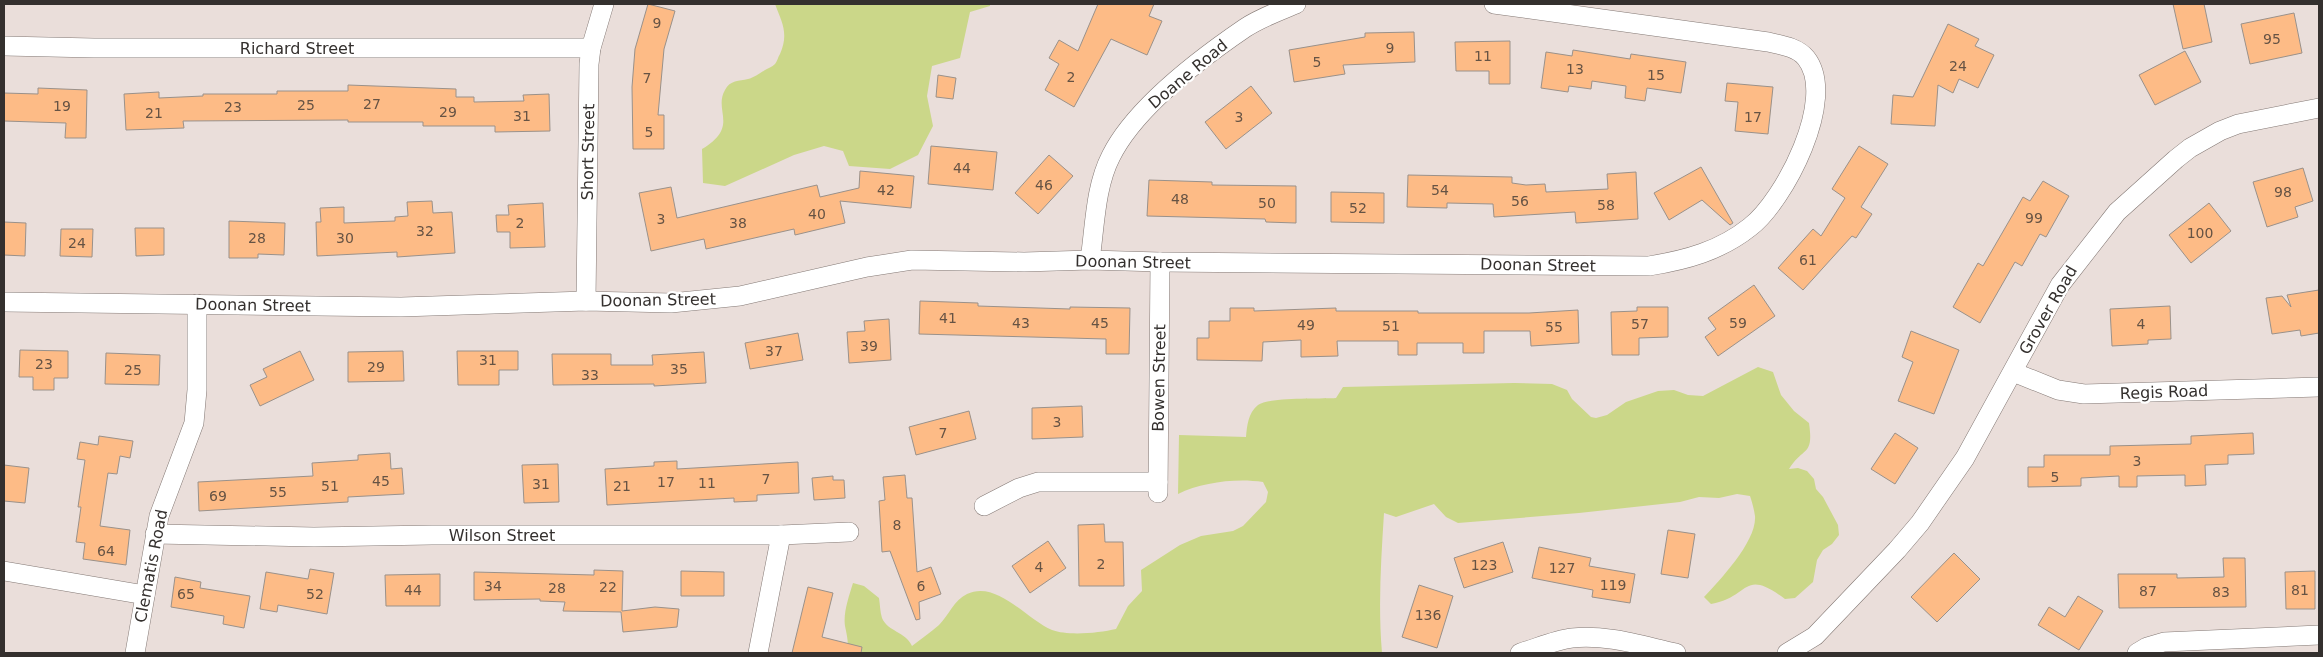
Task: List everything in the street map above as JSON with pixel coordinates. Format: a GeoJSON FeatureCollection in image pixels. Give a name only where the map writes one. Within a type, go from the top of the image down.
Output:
{"type":"FeatureCollection","features":[{"type":"Feature","properties":{"kind":"street","name":"Short Street"},"geometry":{"type":"LineString","coordinates":[[586,301],[591,48],[604,4]]}},
{"type":"Feature","properties":{"kind":"street","name":"Doane Road"},"geometry":{"type":"LineString","coordinates":[[1090,260],[1104,172],[1111,155],[1128,131],[1154,101],[1201,61],[1245,28],[1296,4]]}},
{"type":"Feature","properties":{"kind":"street","name":"Doonan Street"},"geometry":{"type":"LineString","coordinates":[[4,302],[401,307],[586,301],[671,303],[714,300],[766,291],[867,267],[912,260],[1649,266],[1685,259],[1717,248],[1751,227],[1768,210],[1784,189],[1803,151],[1812,115],[1815,92],[1811,67],[1806,58],[1799,52],[1790,47],[1768,42],[1494,4]]}},
{"type":"Feature","properties":{"kind":"street","name":"Richard Street"},"geometry":{"type":"LineString","coordinates":[[4,46],[94,48],[591,48]]}},
{"type":"Feature","properties":{"kind":"street","name":"Grover Road"},"geometry":{"type":"LineString","coordinates":[[1787,653],[1815,636],[1920,522],[1965,458],[2060,285],[2073,265],[2117,212],[2190,148],[2220,131],[2238,124],[2319,108]]}},
{"type":"Feature","properties":{"kind":"street","name":"Bowen Street"},"geometry":{"type":"LineString","coordinates":[[984,506],[1019,488],[1038,482],[1158,487],[1160,262]]}},
{"type":"Feature","properties":{"kind":"street","name":"Clematis Road"},"geometry":{"type":"LineString","coordinates":[[135,653],[155,534],[164,499],[194,423],[197,390],[197,304]]}},
{"type":"Feature","properties":{"kind":"street","name":"Regis Road"},"geometry":{"type":"LineString","coordinates":[[2013,372],[2058,390],[2084,394],[2319,387]]}},
{"type":"Feature","properties":{"kind":"street","name":"Wilson Street"},"geometry":{"type":"LineString","coordinates":[[155,534],[250,537],[781,535],[849,532]]}},
{"type":"Feature","properties":{"kind":"street"},"geometry":{"type":"LineString","coordinates":[[758,653],[781,535]]}},
{"type":"Feature","properties":{"kind":"street"},"geometry":{"type":"LineString","coordinates":[[4,572],[145,595]]}},
{"type":"Feature","properties":{"kind":"street"},"geometry":{"type":"LineString","coordinates":[[2137,653],[2147,647],[2164,642],[2319,636]]}},
{"type":"Feature","properties":{"kind":"street"},"geometry":{"type":"LineString","coordinates":[[1520,653],[1560,641],[1584,638],[1616,641],[1676,653]]}},
{"type":"Feature","properties":{"kind":"green space"},"geometry":{"type":"Polygon","coordinates":[[[775,4],[990,4],[990,6],[970,12],[960,58],[932,66],[927,96],[933,126],[918,155],[890,169],[849,166],[843,151],[824,146],[794,155],[725,186],[703,183],[702,149],[713,141],[723,126],[722,98],[725,90],[732,83],[752,78],[773,66],[783,47],[784,28],[775,4]]]}},
{"type":"Feature","properties":{"kind":"green space"},"geometry":{"type":"Polygon","coordinates":[[[1758,367],[1773,372],[1781,395],[1794,411],[1809,423],[1809,446],[1789,469],[1798,468],[1807,471],[1814,479],[1816,489],[1823,497],[1838,525],[1839,535],[1832,544],[1823,550],[1817,560],[1813,582],[1795,598],[1785,599],[1761,585],[1747,587],[1733,596],[1711,604],[1704,597],[1736,560],[1750,537],[1755,516],[1750,496],[1737,494],[1719,498],[1699,497],[1680,502],[1579,513],[1458,523],[1446,517],[1434,504],[1396,517],[1384,513],[1380,601],[1382,653],[847,653],[848,643],[845,616],[853,583],[864,586],[879,598],[881,616],[885,623],[905,637],[912,646],[939,625],[962,597],[978,591],[1000,596],[1042,625],[1059,632],[1084,633],[1116,629],[1128,606],[1142,591],[1141,570],[1180,545],[1201,536],[1233,531],[1243,526],[1266,502],[1268,492],[1263,482],[1253,481],[1220,482],[1178,494],[1179,435],[1246,437],[1252,412],[1258,405],[1264,402],[1336,398],[1343,387],[1514,383],[1552,384],[1567,390],[1572,399],[1591,417],[1596,418],[1607,415],[1626,402],[1658,391],[1674,390],[1688,395],[1703,396],[1758,367]]]}},
{"type":"Feature","properties":{"kind":"building"},"geometry":{"type":"Polygon","coordinates":[[[648,4],[675,11],[664,49],[658,115],[664,115],[664,149],[633,149],[632,87],[635,49],[648,4]]]}},
{"type":"Feature","properties":{"kind":"building"},"geometry":{"type":"Polygon","coordinates":[[[1098,4],[1154,4],[1149,16],[1162,21],[1147,55],[1111,39],[1074,107],[1045,90],[1059,64],[1049,58],[1059,40],[1078,51],[1098,4]]]}},
{"type":"Feature","properties":{"kind":"building"},"geometry":{"type":"Polygon","coordinates":[[[2173,4],[2204,4],[2212,42],[2183,49],[2173,4]]]}},
{"type":"Feature","properties":{"kind":"building"},"geometry":{"type":"Polygon","coordinates":[[[2294,13],[2302,53],[2250,64],[2241,24],[2294,13]]]}},
{"type":"Feature","properties":{"kind":"building"},"geometry":{"type":"Polygon","coordinates":[[[1948,24],[1979,39],[1975,46],[1994,55],[1978,88],[1959,79],[1953,93],[1938,85],[1935,126],[1891,124],[1893,95],[1913,97],[1948,24]]]}},
{"type":"Feature","properties":{"kind":"building"},"geometry":{"type":"Polygon","coordinates":[[[1414,32],[1415,62],[1343,65],[1345,74],[1294,82],[1289,50],[1365,37],[1365,33],[1414,32]]]}},
{"type":"Feature","properties":{"kind":"building"},"geometry":{"type":"Polygon","coordinates":[[[1510,41],[1510,84],[1489,84],[1489,71],[1456,71],[1455,42],[1510,41]]]}},
{"type":"Feature","properties":{"kind":"building"},"geometry":{"type":"Polygon","coordinates":[[[1573,50],[1630,59],[1631,54],[1686,62],[1681,93],[1647,88],[1645,101],[1625,98],[1626,86],[1592,81],[1591,89],[1569,86],[1568,92],[1541,88],[1546,52],[1572,56],[1573,50]]]}},
{"type":"Feature","properties":{"kind":"building"},"geometry":{"type":"Polygon","coordinates":[[[2185,51],[2201,82],[2155,105],[2139,75],[2185,51]]]}},
{"type":"Feature","properties":{"kind":"building"},"geometry":{"type":"Polygon","coordinates":[[[938,75],[956,78],[953,99],[936,97],[938,75]]]}},
{"type":"Feature","properties":{"kind":"building"},"geometry":{"type":"Polygon","coordinates":[[[1727,83],[1773,87],[1768,134],[1735,131],[1738,102],[1725,101],[1727,83]]]}},
{"type":"Feature","properties":{"kind":"building"},"geometry":{"type":"Polygon","coordinates":[[[348,85],[456,89],[456,97],[474,97],[474,102],[524,101],[523,95],[549,94],[550,131],[495,132],[495,126],[423,126],[423,122],[348,122],[348,120],[183,121],[184,128],[126,130],[124,94],[159,92],[159,98],[203,96],[203,94],[277,94],[277,91],[348,91],[348,85]]]}},
{"type":"Feature","properties":{"kind":"building"},"geometry":{"type":"Polygon","coordinates":[[[1251,86],[1272,113],[1226,149],[1205,122],[1251,86]]]}},
{"type":"Feature","properties":{"kind":"building"},"geometry":{"type":"Polygon","coordinates":[[[38,88],[87,90],[86,138],[65,138],[66,123],[4,121],[4,93],[38,94],[38,88]]]}},
{"type":"Feature","properties":{"kind":"building"},"geometry":{"type":"Polygon","coordinates":[[[931,146],[997,152],[993,190],[928,184],[931,146]]]}},
{"type":"Feature","properties":{"kind":"building"},"geometry":{"type":"Polygon","coordinates":[[[1859,146],[1888,164],[1861,207],[1872,214],[1856,238],[1852,236],[1803,290],[1778,268],[1813,229],[1821,236],[1845,198],[1832,189],[1859,146]]]}},
{"type":"Feature","properties":{"kind":"building"},"geometry":{"type":"Polygon","coordinates":[[[1049,155],[1073,176],[1038,214],[1015,193],[1049,155]]]}},
{"type":"Feature","properties":{"kind":"building"},"geometry":{"type":"Polygon","coordinates":[[[1701,167],[1733,223],[1730,225],[1702,200],[1669,220],[1654,193],[1701,167]]]}},
{"type":"Feature","properties":{"kind":"building"},"geometry":{"type":"Polygon","coordinates":[[[2303,168],[2313,201],[2295,207],[2298,217],[2267,227],[2253,182],[2303,168]]]}},
{"type":"Feature","properties":{"kind":"building"},"geometry":{"type":"Polygon","coordinates":[[[860,171],[914,176],[911,208],[840,201],[845,223],[795,235],[794,229],[706,249],[704,239],[651,251],[639,193],[671,187],[677,218],[817,185],[820,197],[859,188],[860,171]]]}},
{"type":"Feature","properties":{"kind":"building"},"geometry":{"type":"Polygon","coordinates":[[[1636,172],[1638,219],[1576,223],[1575,212],[1494,217],[1493,204],[1447,203],[1447,208],[1407,207],[1408,175],[1512,177],[1512,183],[1526,185],[1545,184],[1546,192],[1608,189],[1607,174],[1636,172]]]}},
{"type":"Feature","properties":{"kind":"building"},"geometry":{"type":"Polygon","coordinates":[[[1149,180],[1212,182],[1212,185],[1296,186],[1296,223],[1266,222],[1265,219],[1147,216],[1149,180]]]}},
{"type":"Feature","properties":{"kind":"building"},"geometry":{"type":"Polygon","coordinates":[[[2043,181],[2069,196],[2046,237],[2040,234],[2022,266],[2015,262],[1980,323],[1953,307],[1978,263],[1983,266],[2023,197],[2030,201],[2043,181]]]}},
{"type":"Feature","properties":{"kind":"building"},"geometry":{"type":"Polygon","coordinates":[[[1331,192],[1384,193],[1384,223],[1331,222],[1331,192]]]}},
{"type":"Feature","properties":{"kind":"building"},"geometry":{"type":"Polygon","coordinates":[[[432,201],[433,213],[452,212],[455,253],[397,257],[397,252],[317,256],[316,222],[321,222],[320,208],[344,207],[344,223],[395,221],[395,217],[408,216],[407,202],[432,201]]]}},
{"type":"Feature","properties":{"kind":"building"},"geometry":{"type":"Polygon","coordinates":[[[543,203],[545,247],[510,248],[510,232],[497,232],[496,215],[509,215],[508,205],[543,203]]]}},
{"type":"Feature","properties":{"kind":"building"},"geometry":{"type":"Polygon","coordinates":[[[2209,203],[2231,231],[2191,263],[2169,235],[2209,203]]]}},
{"type":"Feature","properties":{"kind":"building"},"geometry":{"type":"Polygon","coordinates":[[[229,221],[285,223],[284,255],[258,254],[258,258],[229,258],[229,221]]]}},
{"type":"Feature","properties":{"kind":"building"},"geometry":{"type":"Polygon","coordinates":[[[4,222],[26,223],[25,256],[4,255],[4,222]]]}},
{"type":"Feature","properties":{"kind":"building"},"geometry":{"type":"Polygon","coordinates":[[[135,228],[164,228],[164,255],[136,256],[135,228]]]}},
{"type":"Feature","properties":{"kind":"building"},"geometry":{"type":"Polygon","coordinates":[[[61,229],[93,229],[92,257],[60,256],[61,229]]]}},
{"type":"Feature","properties":{"kind":"building"},"geometry":{"type":"Polygon","coordinates":[[[1754,285],[1775,316],[1718,356],[1705,337],[1716,329],[1708,318],[1754,285]]]}},
{"type":"Feature","properties":{"kind":"building"},"geometry":{"type":"Polygon","coordinates":[[[2319,290],[2319,333],[2301,336],[2300,330],[2272,334],[2266,298],[2282,296],[2291,307],[2287,295],[2319,290]]]}},
{"type":"Feature","properties":{"kind":"building"},"geometry":{"type":"Polygon","coordinates":[[[920,301],[978,303],[978,306],[1070,309],[1070,307],[1130,308],[1129,354],[1106,354],[1106,339],[919,334],[920,301]]]}},
{"type":"Feature","properties":{"kind":"building"},"geometry":{"type":"Polygon","coordinates":[[[2170,306],[2171,339],[2148,340],[2148,344],[2112,346],[2110,309],[2170,306]]]}},
{"type":"Feature","properties":{"kind":"building"},"geometry":{"type":"Polygon","coordinates":[[[1637,307],[1668,307],[1668,337],[1639,338],[1639,355],[1612,355],[1611,312],[1637,311],[1637,307]]]}},
{"type":"Feature","properties":{"kind":"building"},"geometry":{"type":"Polygon","coordinates":[[[1230,308],[1254,308],[1254,311],[1336,308],[1336,311],[1418,311],[1418,313],[1529,313],[1578,310],[1579,343],[1531,346],[1530,331],[1484,331],[1484,353],[1463,353],[1463,343],[1417,343],[1417,355],[1398,355],[1398,341],[1337,341],[1338,356],[1301,357],[1301,340],[1263,342],[1262,361],[1197,360],[1197,338],[1209,338],[1209,321],[1230,321],[1230,308]]]}},
{"type":"Feature","properties":{"kind":"building"},"geometry":{"type":"Polygon","coordinates":[[[889,319],[891,360],[849,363],[847,332],[865,331],[864,321],[889,319]]]}},
{"type":"Feature","properties":{"kind":"building"},"geometry":{"type":"Polygon","coordinates":[[[1911,331],[1959,350],[1934,414],[1898,401],[1913,362],[1902,357],[1911,331]]]}},
{"type":"Feature","properties":{"kind":"building"},"geometry":{"type":"Polygon","coordinates":[[[798,333],[803,360],[750,369],[745,343],[798,333]]]}},
{"type":"Feature","properties":{"kind":"building"},"geometry":{"type":"Polygon","coordinates":[[[20,350],[68,351],[68,378],[54,378],[54,390],[33,390],[33,377],[19,377],[20,350]]]}},
{"type":"Feature","properties":{"kind":"building"},"geometry":{"type":"Polygon","coordinates":[[[300,351],[314,380],[260,406],[250,385],[267,377],[263,369],[300,351]]]}},
{"type":"Feature","properties":{"kind":"building"},"geometry":{"type":"Polygon","coordinates":[[[403,351],[404,381],[348,382],[348,352],[403,351]]]}},
{"type":"Feature","properties":{"kind":"building"},"geometry":{"type":"Polygon","coordinates":[[[457,351],[518,351],[518,370],[499,370],[499,385],[458,385],[457,351]]]}},
{"type":"Feature","properties":{"kind":"building"},"geometry":{"type":"Polygon","coordinates":[[[704,352],[706,383],[654,386],[654,384],[553,385],[552,354],[611,354],[611,365],[653,365],[652,355],[704,352]]]}},
{"type":"Feature","properties":{"kind":"building"},"geometry":{"type":"Polygon","coordinates":[[[106,353],[160,355],[159,385],[105,384],[106,353]]]}},
{"type":"Feature","properties":{"kind":"building"},"geometry":{"type":"Polygon","coordinates":[[[1082,406],[1083,437],[1032,439],[1032,408],[1082,406]]]}},
{"type":"Feature","properties":{"kind":"building"},"geometry":{"type":"Polygon","coordinates":[[[969,411],[976,439],[916,455],[909,427],[969,411]]]}},
{"type":"Feature","properties":{"kind":"building"},"geometry":{"type":"Polygon","coordinates":[[[1895,433],[1918,448],[1895,484],[1871,469],[1895,433]]]}},
{"type":"Feature","properties":{"kind":"building"},"geometry":{"type":"Polygon","coordinates":[[[2253,433],[2254,454],[2228,455],[2228,464],[2205,465],[2206,485],[2185,486],[2185,475],[2137,476],[2137,487],[2119,487],[2119,476],[2081,478],[2081,486],[2028,487],[2028,467],[2044,467],[2044,455],[2110,455],[2110,446],[2191,444],[2191,436],[2253,433]]]}},
{"type":"Feature","properties":{"kind":"building"},"geometry":{"type":"Polygon","coordinates":[[[99,436],[133,441],[130,458],[120,456],[117,474],[108,473],[100,526],[130,530],[126,565],[83,559],[85,543],[76,542],[81,507],[78,507],[85,460],[77,459],[80,442],[98,445],[99,436]]]}},
{"type":"Feature","properties":{"kind":"building"},"geometry":{"type":"Polygon","coordinates":[[[390,453],[391,469],[402,468],[404,494],[348,497],[348,502],[199,511],[198,482],[313,476],[312,463],[358,460],[358,455],[390,453]]]}},
{"type":"Feature","properties":{"kind":"building"},"geometry":{"type":"Polygon","coordinates":[[[677,461],[677,469],[798,462],[799,493],[757,495],[757,501],[734,502],[734,498],[607,505],[605,469],[654,466],[654,462],[677,461]]]}},
{"type":"Feature","properties":{"kind":"building"},"geometry":{"type":"Polygon","coordinates":[[[558,464],[559,502],[524,503],[522,465],[558,464]]]}},
{"type":"Feature","properties":{"kind":"building"},"geometry":{"type":"Polygon","coordinates":[[[4,465],[29,468],[25,503],[4,501],[4,465]]]}},
{"type":"Feature","properties":{"kind":"building"},"geometry":{"type":"Polygon","coordinates":[[[905,475],[907,498],[912,498],[917,572],[931,567],[941,594],[919,602],[920,619],[916,620],[890,551],[882,552],[879,501],[885,500],[883,477],[905,475]]]}},
{"type":"Feature","properties":{"kind":"building"},"geometry":{"type":"Polygon","coordinates":[[[833,476],[833,480],[844,480],[845,498],[814,500],[812,478],[833,476]]]}},
{"type":"Feature","properties":{"kind":"building"},"geometry":{"type":"Polygon","coordinates":[[[1104,524],[1105,542],[1123,542],[1124,586],[1079,586],[1078,525],[1104,524]]]}},
{"type":"Feature","properties":{"kind":"building"},"geometry":{"type":"Polygon","coordinates":[[[1668,530],[1695,534],[1688,578],[1661,574],[1668,530]]]}},
{"type":"Feature","properties":{"kind":"building"},"geometry":{"type":"Polygon","coordinates":[[[1048,541],[1066,568],[1030,593],[1012,566],[1048,541]]]}},
{"type":"Feature","properties":{"kind":"building"},"geometry":{"type":"Polygon","coordinates":[[[1503,542],[1513,572],[1464,588],[1454,558],[1503,542]]]}},
{"type":"Feature","properties":{"kind":"building"},"geometry":{"type":"Polygon","coordinates":[[[1539,547],[1591,558],[1589,566],[1635,574],[1630,603],[1592,597],[1593,590],[1532,578],[1539,547]]]}},
{"type":"Feature","properties":{"kind":"building"},"geometry":{"type":"Polygon","coordinates":[[[1954,553],[1980,579],[1937,622],[1911,597],[1954,553]]]}},
{"type":"Feature","properties":{"kind":"building"},"geometry":{"type":"Polygon","coordinates":[[[2223,558],[2245,558],[2246,607],[2119,608],[2118,574],[2177,574],[2177,578],[2224,577],[2223,558]]]}},
{"type":"Feature","properties":{"kind":"building"},"geometry":{"type":"Polygon","coordinates":[[[310,569],[334,573],[327,614],[278,605],[277,612],[260,609],[266,572],[308,579],[310,569]]]}},
{"type":"Feature","properties":{"kind":"building"},"geometry":{"type":"Polygon","coordinates":[[[594,570],[623,571],[622,611],[655,607],[679,609],[677,627],[623,632],[621,612],[563,611],[565,602],[540,601],[540,599],[474,600],[474,572],[594,575],[594,570]]]}},
{"type":"Feature","properties":{"kind":"building"},"geometry":{"type":"Polygon","coordinates":[[[681,571],[724,572],[724,596],[681,596],[681,571]]]}},
{"type":"Feature","properties":{"kind":"building"},"geometry":{"type":"Polygon","coordinates":[[[2315,571],[2315,609],[2286,609],[2285,572],[2315,571]]]}},
{"type":"Feature","properties":{"kind":"building"},"geometry":{"type":"Polygon","coordinates":[[[440,574],[440,606],[386,606],[385,575],[440,574]]]}},
{"type":"Feature","properties":{"kind":"building"},"geometry":{"type":"Polygon","coordinates":[[[175,577],[201,582],[200,588],[250,596],[244,628],[223,624],[224,616],[171,607],[175,577]]]}},
{"type":"Feature","properties":{"kind":"building"},"geometry":{"type":"Polygon","coordinates":[[[1419,585],[1453,596],[1437,648],[1402,637],[1419,585]]]}},
{"type":"Feature","properties":{"kind":"building"},"geometry":{"type":"Polygon","coordinates":[[[808,587],[833,593],[822,637],[862,647],[861,653],[792,653],[808,587]]]}},
{"type":"Feature","properties":{"kind":"building"},"geometry":{"type":"Polygon","coordinates":[[[2078,596],[2103,611],[2079,650],[2038,625],[2049,607],[2065,617],[2078,596]]]}}]}
